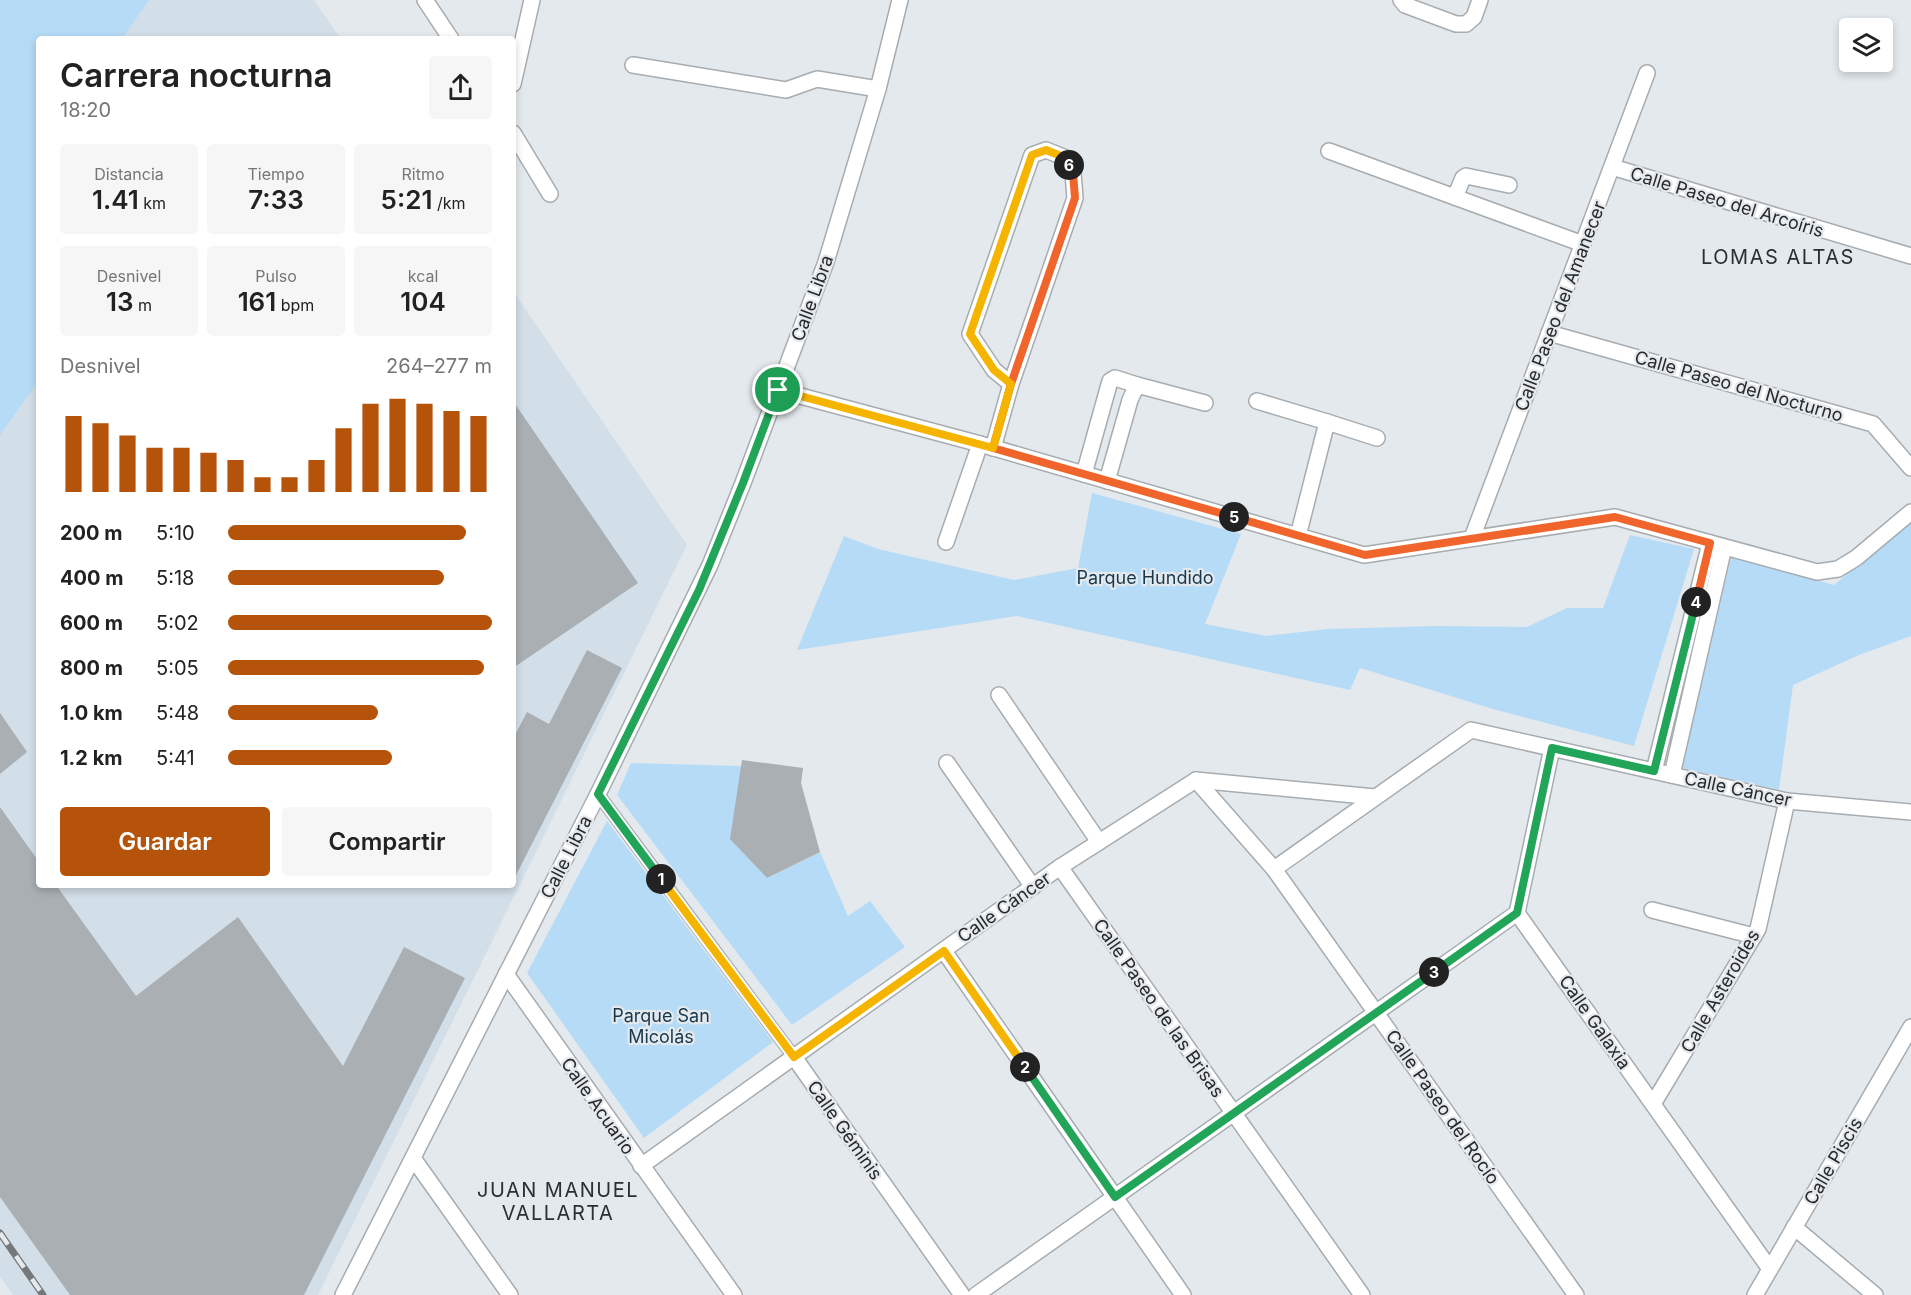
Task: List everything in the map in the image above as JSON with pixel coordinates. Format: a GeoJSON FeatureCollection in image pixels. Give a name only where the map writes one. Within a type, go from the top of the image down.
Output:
{"type":"FeatureCollection","features":[{"type":"Feature","properties":{"kind":"street"},"geometry":{"type":"LineString","coordinates":[[425,0],[449,36]]}},
{"type":"Feature","properties":{"kind":"street"},"geometry":{"type":"LineString","coordinates":[[516,71],[532,0]]}},
{"type":"Feature","properties":{"kind":"street","name":"Calle Libra"},"geometry":{"type":"LineString","coordinates":[[343,1295],[699,590],[743,483],[826,262],[878,89],[900,0]]}},
{"type":"Feature","properties":{"kind":"street"},"geometry":{"type":"LineString","coordinates":[[1401,0],[1405,5],[1456,24],[1466,24],[1474,17],[1480,0]]}},
{"type":"Feature","properties":{"kind":"street"},"geometry":{"type":"LineString","coordinates":[[633,65],[786,90],[817,79],[878,89]]}},
{"type":"Feature","properties":{"kind":"street","name":"Calle Paseo del Amanecer"},"geometry":{"type":"LineString","coordinates":[[1472,538],[1647,74]]}},
{"type":"Feature","properties":{"kind":"street"},"geometry":{"type":"LineString","coordinates":[[516,138],[550,194]]}},
{"type":"Feature","properties":{"kind":"street"},"geometry":{"type":"LineString","coordinates":[[946,542],[1011,384],[1075,198],[1073,173],[1066,158],[1046,150],[1032,155],[970,334],[994,370],[1011,384]]}},
{"type":"Feature","properties":{"kind":"street"},"geometry":{"type":"LineString","coordinates":[[1329,151],[1583,244]]}},
{"type":"Feature","properties":{"kind":"street","name":"Calle Paseo del Arcoíris"},"geometry":{"type":"LineString","coordinates":[[1612,167],[1911,256]]}},
{"type":"Feature","properties":{"kind":"street"},"geometry":{"type":"LineString","coordinates":[[1455,197],[1462,178],[1466,176],[1509,185]]}},
{"type":"Feature","properties":{"kind":"street","name":"Calle Paseo del Nocturno"},"geometry":{"type":"LineString","coordinates":[[1549,333],[1873,424],[1911,468]]}},
{"type":"Feature","properties":{"kind":"street"},"geometry":{"type":"LineString","coordinates":[[1084,474],[1110,381],[1114,378],[1205,404]]}},
{"type":"Feature","properties":{"kind":"street"},"geometry":{"type":"LineString","coordinates":[[1107,481],[1130,400],[1137,385]]}},
{"type":"Feature","properties":{"kind":"street"},"geometry":{"type":"LineString","coordinates":[[778,390],[986,446],[1365,555],[1615,517],[1817,572],[1838,569],[1856,558],[1911,512]]}},
{"type":"Feature","properties":{"kind":"street"},"geometry":{"type":"LineString","coordinates":[[1257,401],[1377,438]]}},
{"type":"Feature","properties":{"kind":"street"},"geometry":{"type":"LineString","coordinates":[[1299,536],[1327,422]]}},
{"type":"Feature","properties":{"kind":"street"},"geometry":{"type":"LineString","coordinates":[[1654,771],[1717,545]]}},
{"type":"Feature","properties":{"kind":"street"},"geometry":{"type":"LineString","coordinates":[[1672,775],[1717,545]]}},
{"type":"Feature","properties":{"kind":"street"},"geometry":{"type":"LineString","coordinates":[[999,695],[1099,842]]}},
{"type":"Feature","properties":{"kind":"street","name":"Calle Cáncer"},"geometry":{"type":"LineString","coordinates":[[1274,870],[1471,730],[1786,801],[1911,812]]}},
{"type":"Feature","properties":{"kind":"street"},"geometry":{"type":"LineString","coordinates":[[976,1295],[1517,913],[1552,748]]}},
{"type":"Feature","properties":{"kind":"street"},"geometry":{"type":"LineString","coordinates":[[947,763],[1033,887]]}},
{"type":"Feature","properties":{"kind":"street"},"geometry":{"type":"LineString","coordinates":[[1196,780],[1375,798]]}},
{"type":"Feature","properties":{"kind":"street","name":"Calle Cáncer"},"geometry":{"type":"LineString","coordinates":[[641,1166],[1060,867],[1196,780]]}},
{"type":"Feature","properties":{"kind":"street","name":"Calle Paseo del Rocío"},"geometry":{"type":"LineString","coordinates":[[1196,780],[1274,870],[1576,1295]]}},
{"type":"Feature","properties":{"kind":"street","name":"Calle Géminis"},"geometry":{"type":"LineString","coordinates":[[598,794],[794,1057],[962,1295]]}},
{"type":"Feature","properties":{"kind":"street","name":"Calle Asteroides"},"geometry":{"type":"LineString","coordinates":[[1653,1104],[1758,929],[1786,801]]}},
{"type":"Feature","properties":{"kind":"street","name":"Calle Paseo de las Brisas"},"geometry":{"type":"LineString","coordinates":[[1060,867],[1362,1295]]}},
{"type":"Feature","properties":{"kind":"street"},"geometry":{"type":"LineString","coordinates":[[1652,910],[1754,936]]}},
{"type":"Feature","properties":{"kind":"street","name":"Calle Galaxia"},"geometry":{"type":"LineString","coordinates":[[1517,913],[1770,1269]]}},
{"type":"Feature","properties":{"kind":"street"},"geometry":{"type":"LineString","coordinates":[[944,951],[1183,1295]]}},
{"type":"Feature","properties":{"kind":"street","name":"Calle Acuario"},"geometry":{"type":"LineString","coordinates":[[506,974],[734,1295]]}},
{"type":"Feature","properties":{"kind":"street","name":"Calle Piscis"},"geometry":{"type":"LineString","coordinates":[[1755,1295],[1911,1027]]}},
{"type":"Feature","properties":{"kind":"street"},"geometry":{"type":"LineString","coordinates":[[413,1158],[510,1295]]}},
{"type":"Feature","properties":{"kind":"street"},"geometry":{"type":"LineString","coordinates":[[1794,1227],[1875,1295]]}},
{"type":"Feature","properties":{"kind":"shaded area"},"geometry":{"type":"Polygon","coordinates":[[[0,0],[314,0],[339,36],[36,36],[36,888],[516,888],[516,295],[687,545],[318,1295],[13,1295],[0,1276],[0,0]]]}},
{"type":"Feature","properties":{"kind":"green space"},"geometry":{"type":"Polygon","coordinates":[[[0,0],[149,0],[124,36],[36,36],[36,384],[0,435],[0,0]]]}},
{"type":"Feature","properties":{"kind":"green space","name":"Parque Hundido"},"geometry":{"type":"Polygon","coordinates":[[[1092,493],[1241,534],[1205,624],[1266,636],[1328,629],[1437,626],[1527,627],[1567,608],[1603,608],[1630,535],[1694,549],[1634,746],[1493,709],[1360,668],[1350,690],[1017,616],[797,650],[844,536],[878,549],[1014,580],[1078,568],[1092,493]]]}},
{"type":"Feature","properties":{"kind":"green space"},"geometry":{"type":"Polygon","coordinates":[[[1911,523],[1911,636],[1859,655],[1793,685],[1779,790],[1682,768],[1731,557],[1834,585],[1911,523]]]}},
{"type":"Feature","properties":{"kind":"green space"},"geometry":{"type":"Polygon","coordinates":[[[631,763],[741,766],[767,878],[820,852],[848,916],[870,901],[905,947],[792,1025],[617,795],[631,763]]]}},
{"type":"Feature","properties":{"kind":"green space","name":"Parque San Micolás"},"geometry":{"type":"Polygon","coordinates":[[[607,821],[773,1042],[644,1138],[527,973],[607,821]]]}},
{"type":"Feature","properties":{"kind":"building"},"geometry":{"type":"Polygon","coordinates":[[[516,405],[638,583],[516,666],[516,405]]]}},
{"type":"Feature","properties":{"kind":"building"},"geometry":{"type":"Polygon","coordinates":[[[587,650],[622,668],[516,875],[516,733],[527,712],[549,724],[587,650]]]}},
{"type":"Feature","properties":{"kind":"building"},"geometry":{"type":"Polygon","coordinates":[[[0,713],[27,752],[0,774],[0,713]]]}},
{"type":"Feature","properties":{"kind":"building"},"geometry":{"type":"Polygon","coordinates":[[[742,760],[803,768],[801,783],[820,852],[767,878],[730,839],[742,760]]]}},
{"type":"Feature","properties":{"kind":"building"},"geometry":{"type":"Polygon","coordinates":[[[0,807],[36,858],[36,888],[58,888],[136,996],[238,917],[343,1066],[404,947],[465,978],[304,1295],[70,1295],[0,1197],[0,807]]]}},
{"type":"Feature","properties":{"kind":"railway"},"geometry":{"type":"LineString","coordinates":[[0,1233],[43,1295]]}},
{"type":"Feature","properties":{"kind":"district","name":"LOMAS ALTAS"},"geometry":{"type":"Point","coordinates":[1778,257]}},
{"type":"Feature","properties":{"kind":"district","name":"JUAN MANUEL VALLARTA"},"geometry":{"type":"Point","coordinates":[558,1202]}},
{"type":"Feature","properties":{"kind":"route"},"geometry":{"type":"LineString","coordinates":[[778,390],[699,590],[598,794],[794,1057],[944,951],[1115,1197],[1517,913],[1552,748],[1654,771],[1710,543],[1615,517],[1365,555],[993,448],[1011,384],[1075,198],[1073,173],[1066,158],[1046,150],[1032,155],[970,334],[994,370],[1011,384],[1002,420],[993,448],[778,390]]}}]}
